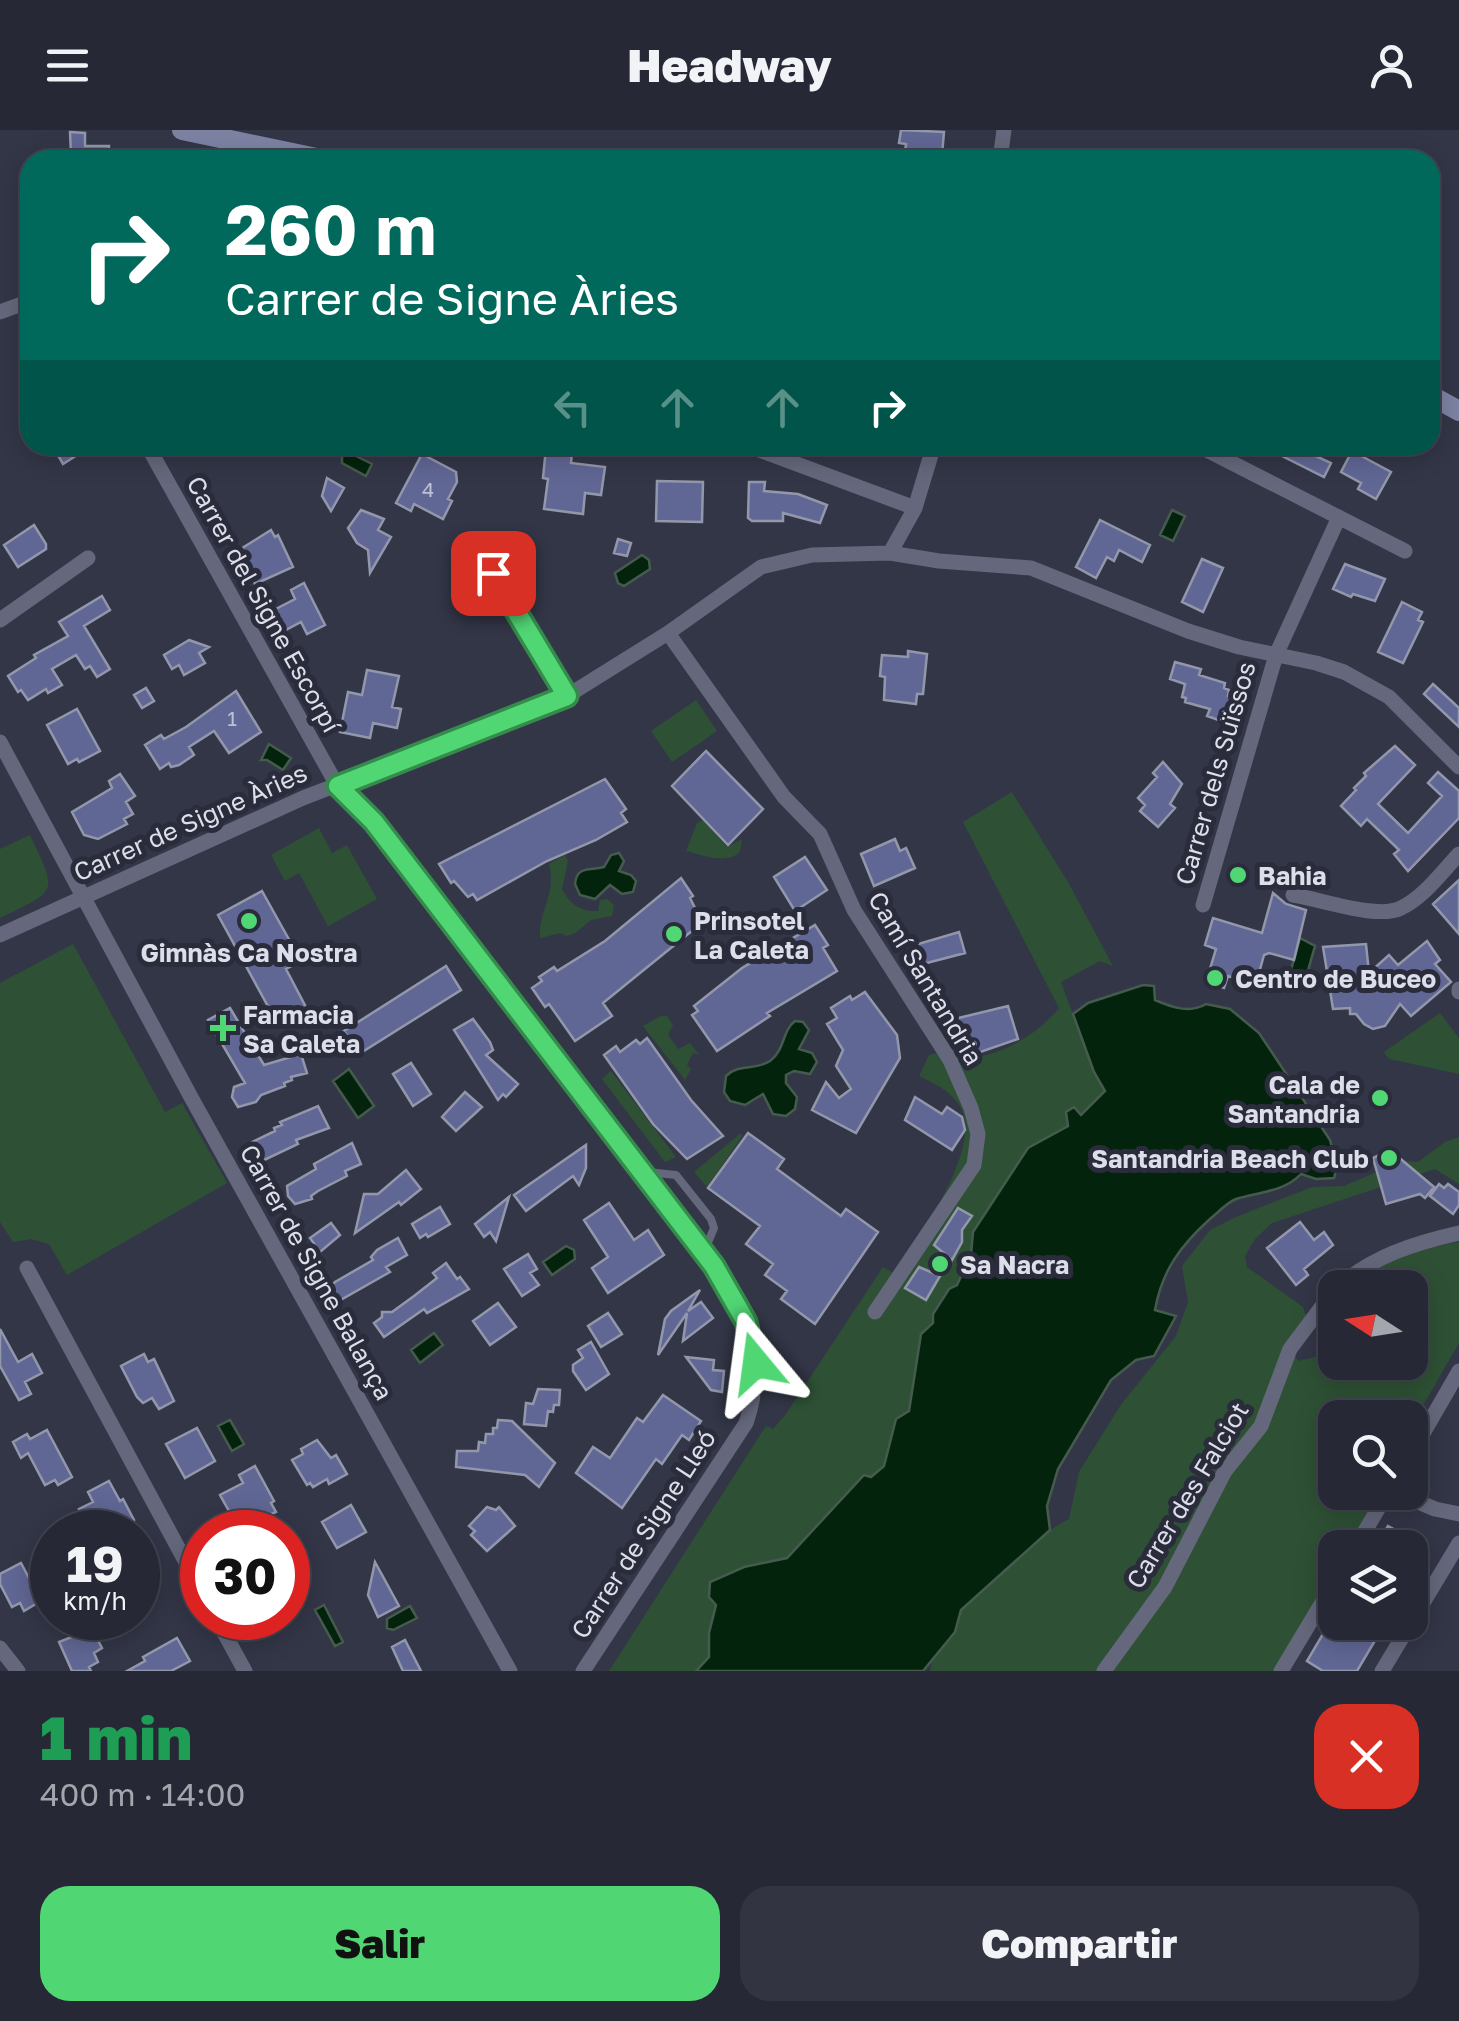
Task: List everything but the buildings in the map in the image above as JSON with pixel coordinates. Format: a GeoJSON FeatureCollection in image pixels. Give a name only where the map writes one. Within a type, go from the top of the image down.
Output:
{"type":"FeatureCollection","features":[{"type":"Feature","properties":{"kind":"main road"},"geometry":{"type":"LineString","coordinates":[[182,130],[278,150]]}},
{"type":"Feature","properties":{"kind":"street","name":"Carrer del Signe Escorpí"},"geometry":{"type":"LineString","coordinates":[[153,455],[338,786]]}},
{"type":"Feature","properties":{"kind":"street"},"geometry":{"type":"LineString","coordinates":[[773,455],[915,508]]}},
{"type":"Feature","properties":{"kind":"street"},"geometry":{"type":"LineString","coordinates":[[890,553],[915,508],[931,455]]}},
{"type":"Feature","properties":{"kind":"street"},"geometry":{"type":"LineString","coordinates":[[1217,455],[1406,551]]}},
{"type":"Feature","properties":{"kind":"street","name":"Carrer dels Suïssos"},"geometry":{"type":"LineString","coordinates":[[1202,905],[1276,656],[1339,517]]}},
{"type":"Feature","properties":{"kind":"street"},"geometry":{"type":"LineString","coordinates":[[474,542],[567,696]]}},
{"type":"Feature","properties":{"kind":"street","name":"Carrer de Signe Àries"},"geometry":{"type":"LineString","coordinates":[[0,936],[303,798],[567,696],[668,633],[761,568],[812,555],[890,553],[1031,568],[1188,632],[1344,672],[1389,697],[1459,767]]}},
{"type":"Feature","properties":{"kind":"street"},"geometry":{"type":"LineString","coordinates":[[0,620],[88,558]]}},
{"type":"Feature","properties":{"kind":"street","name":"Camí Santandria"},"geometry":{"type":"LineString","coordinates":[[668,633],[784,797],[820,834],[854,910],[950,1060],[978,1134],[974,1165],[875,1312]]}},
{"type":"Feature","properties":{"kind":"street","name":"Carrer de Signe Balança"},"geometry":{"type":"LineString","coordinates":[[0,742],[192,1099],[510,1671]]}},
{"type":"Feature","properties":{"kind":"street","name":"Carrer de Signe Lleó"},"geometry":{"type":"LineString","coordinates":[[338,786],[374,822],[704,1252],[746,1322],[756,1363],[752,1408],[583,1671]]}},
{"type":"Feature","properties":{"kind":"street"},"geometry":{"type":"LineString","coordinates":[[1293,895],[1360,910],[1399,910],[1459,854]]}},
{"type":"Feature","properties":{"kind":"street","name":"Carrer des Falciot"},"geometry":{"type":"LineString","coordinates":[[1361,1270],[1377,1259],[1426,1240],[1459,1233]]}},
{"type":"Feature","properties":{"kind":"street"},"geometry":{"type":"LineString","coordinates":[[27,1268],[180,1551]]}},
{"type":"Feature","properties":{"kind":"street","name":"Carrer des Falciot"},"geometry":{"type":"LineString","coordinates":[[1104,1671],[1165,1587],[1225,1472],[1261,1426],[1290,1349],[1318,1312]]}},
{"type":"Feature","properties":{"kind":"street"},"geometry":{"type":"LineString","coordinates":[[1428,1425],[1459,1371]]}},
{"type":"Feature","properties":{"kind":"street"},"geometry":{"type":"LineString","coordinates":[[1428,1507],[1459,1514]]}},
{"type":"Feature","properties":{"kind":"street"},"geometry":{"type":"LineString","coordinates":[[1382,1671],[1459,1544]]}},
{"type":"Feature","properties":{"kind":"street"},"geometry":{"type":"LineString","coordinates":[[1281,1671],[1318,1609]]}},
{"type":"Feature","properties":{"kind":"street"},"geometry":{"type":"LineString","coordinates":[[228,1640],[245,1671]]}},
{"type":"Feature","properties":{"kind":"street"},"geometry":{"type":"LineString","coordinates":[[0,1648],[18,1671]]}},
{"type":"Feature","properties":{"kind":"lane"},"geometry":{"type":"LineString","coordinates":[[643,1172],[676,1174],[711,1218],[714,1228],[704,1252]]}},
{"type":"Feature","properties":{"kind":"shaded area"},"geometry":{"type":"Polygon","coordinates":[[[342,455],[354,455],[372,464],[366,476],[342,463],[342,455]]]}},
{"type":"Feature","properties":{"kind":"shaded area"},"geometry":{"type":"Polygon","coordinates":[[[1172,510],[1185,516],[1173,541],[1160,535],[1172,510]]]}},
{"type":"Feature","properties":{"kind":"shaded area"},"geometry":{"type":"Polygon","coordinates":[[[642,555],[649,560],[650,569],[624,586],[618,583],[615,573],[642,555]]]}},
{"type":"Feature","properties":{"kind":"shaded area"},"geometry":{"type":"Polygon","coordinates":[[[696,700],[717,731],[672,762],[651,731],[696,700]]]}},
{"type":"Feature","properties":{"kind":"shaded area"},"geometry":{"type":"Polygon","coordinates":[[[269,744],[291,758],[283,770],[261,760],[269,744]]]}},
{"type":"Feature","properties":{"kind":"shaded area"},"geometry":{"type":"Polygon","coordinates":[[[1012,792],[1068,882],[1113,966],[1100,961],[1061,982],[1094,1072],[1105,1091],[1068,1126],[1029,1148],[973,1232],[971,1255],[957,1285],[949,1289],[933,1323],[921,1334],[909,1411],[896,1419],[884,1466],[871,1477],[864,1476],[787,1558],[744,1567],[718,1609],[709,1657],[696,1671],[609,1671],[766,1426],[773,1429],[786,1414],[883,1267],[895,1274],[946,1190],[964,1142],[965,1121],[954,1098],[919,1076],[929,1055],[958,1049],[966,1059],[993,1053],[1029,1036],[1059,1008],[963,822],[1012,792]]]}},
{"type":"Feature","properties":{"kind":"shaded area"},"geometry":{"type":"Polygon","coordinates":[[[703,820],[727,847],[742,839],[740,852],[721,858],[686,851],[697,823],[703,820]]]}},
{"type":"Feature","properties":{"kind":"shaded area"},"geometry":{"type":"Polygon","coordinates":[[[319,828],[332,853],[347,845],[377,899],[328,926],[299,873],[285,881],[271,855],[319,828]]]}},
{"type":"Feature","properties":{"kind":"shaded area"},"geometry":{"type":"Polygon","coordinates":[[[30,835],[45,869],[47,888],[33,902],[0,918],[0,849],[30,835]]]}},
{"type":"Feature","properties":{"kind":"shaded area"},"geometry":{"type":"Polygon","coordinates":[[[619,853],[624,861],[619,871],[636,881],[633,892],[622,894],[610,885],[595,899],[580,895],[575,884],[578,874],[604,867],[611,855],[619,853]]]}},
{"type":"Feature","properties":{"kind":"shaded area"},"geometry":{"type":"Polygon","coordinates":[[[565,855],[568,861],[562,889],[568,899],[581,908],[598,911],[600,900],[607,899],[614,905],[612,916],[591,920],[574,934],[540,938],[551,885],[549,864],[565,855]]]}},
{"type":"Feature","properties":{"kind":"shaded area"},"geometry":{"type":"Polygon","coordinates":[[[1300,938],[1315,946],[1307,974],[1291,970],[1300,938]]]}},
{"type":"Feature","properties":{"kind":"shaded area"},"geometry":{"type":"Polygon","coordinates":[[[73,944],[165,1112],[182,1103],[227,1183],[67,1275],[49,1244],[31,1239],[13,1242],[0,1222],[0,983],[73,944]]]}},
{"type":"Feature","properties":{"kind":"shaded area"},"geometry":{"type":"Polygon","coordinates":[[[1143,985],[1154,986],[1155,1000],[1174,1007],[1194,1009],[1206,1004],[1230,1009],[1259,1033],[1330,1140],[1337,1167],[1334,1178],[1316,1179],[1301,1174],[1279,1188],[1236,1199],[1182,1248],[1162,1283],[1155,1310],[1176,1316],[1154,1356],[1136,1360],[1111,1380],[1058,1469],[1047,1506],[1050,1530],[961,1610],[955,1632],[923,1671],[696,1671],[709,1657],[709,1633],[716,1605],[709,1597],[710,1582],[744,1567],[787,1558],[864,1475],[871,1477],[884,1466],[896,1419],[909,1411],[921,1334],[933,1323],[933,1314],[949,1289],[957,1285],[971,1255],[973,1232],[1028,1148],[1068,1126],[1066,1112],[1074,1107],[1081,1115],[1105,1091],[1073,1014],[1088,1003],[1143,985]]]}},
{"type":"Feature","properties":{"kind":"shaded area"},"geometry":{"type":"Polygon","coordinates":[[[1440,1013],[1459,1038],[1459,1074],[1389,1059],[1384,1052],[1440,1013]]]}},
{"type":"Feature","properties":{"kind":"shaded area"},"geometry":{"type":"Polygon","coordinates":[[[667,1016],[673,1025],[668,1035],[678,1049],[690,1043],[699,1055],[693,1053],[685,1080],[643,1026],[667,1016]]]}},
{"type":"Feature","properties":{"kind":"shaded area"},"geometry":{"type":"Polygon","coordinates":[[[795,1021],[803,1022],[809,1030],[799,1049],[812,1053],[817,1062],[810,1074],[794,1071],[786,1075],[786,1083],[797,1097],[795,1109],[786,1116],[773,1114],[763,1094],[745,1105],[730,1101],[724,1092],[726,1076],[770,1061],[795,1021]]]}},
{"type":"Feature","properties":{"kind":"shaded area"},"geometry":{"type":"Polygon","coordinates":[[[349,1069],[374,1106],[358,1118],[333,1081],[349,1069]]]}},
{"type":"Feature","properties":{"kind":"shaded area"},"geometry":{"type":"Polygon","coordinates":[[[611,1071],[676,1157],[665,1162],[602,1079],[611,1071]]]}},
{"type":"Feature","properties":{"kind":"shaded area"},"geometry":{"type":"Polygon","coordinates":[[[743,1135],[707,1187],[694,1172],[743,1135]]]}},
{"type":"Feature","properties":{"kind":"shaded area"},"geometry":{"type":"Polygon","coordinates":[[[1459,1137],[1459,1184],[1435,1169],[1272,1223],[1255,1239],[1245,1256],[1247,1267],[1303,1307],[1306,1316],[1287,1344],[1298,1361],[1318,1356],[1318,1380],[1428,1380],[1428,1270],[1376,1270],[1402,1257],[1459,1242],[1459,1343],[1426,1400],[1318,1400],[1318,1510],[1370,1510],[1357,1530],[1318,1530],[1318,1596],[1273,1671],[930,1671],[933,1658],[955,1632],[961,1610],[1050,1530],[1069,1519],[1079,1472],[1120,1406],[1176,1336],[1188,1302],[1182,1266],[1210,1230],[1312,1187],[1344,1186],[1403,1161],[1418,1162],[1445,1142],[1459,1137]]]}},
{"type":"Feature","properties":{"kind":"shaded area"},"geometry":{"type":"Polygon","coordinates":[[[566,1246],[574,1250],[575,1259],[552,1275],[543,1262],[566,1246]]]}},
{"type":"Feature","properties":{"kind":"shaded area"},"geometry":{"type":"Polygon","coordinates":[[[434,1333],[443,1345],[420,1363],[411,1350],[434,1333]]]}},
{"type":"Feature","properties":{"kind":"shaded area"},"geometry":{"type":"Polygon","coordinates":[[[230,1420],[244,1444],[232,1451],[218,1426],[230,1420]]]}},
{"type":"Feature","properties":{"kind":"shaded area"},"geometry":{"type":"Polygon","coordinates":[[[324,1605],[343,1642],[335,1646],[315,1610],[324,1605]]]}},
{"type":"Feature","properties":{"kind":"shaded area"},"geometry":{"type":"Polygon","coordinates":[[[410,1606],[417,1618],[393,1630],[387,1628],[387,1619],[410,1606]]]}},
{"type":"Feature","properties":{"kind":"place","name":"Bahia"},"geometry":{"type":"Point","coordinates":[1238,875]}},
{"type":"Feature","properties":{"kind":"place","name":"Gimnàs Ca Nostra"},"geometry":{"type":"Point","coordinates":[249,921]}},
{"type":"Feature","properties":{"kind":"place","name":"Prinsotel La Caleta"},"geometry":{"type":"Point","coordinates":[674,934]}},
{"type":"Feature","properties":{"kind":"place","name":"Centro de Buceo"},"geometry":{"type":"Point","coordinates":[1215,978]}},
{"type":"Feature","properties":{"kind":"place","name":"Farmacia Sa Caleta"},"geometry":{"type":"Point","coordinates":[223,1028]}},
{"type":"Feature","properties":{"kind":"place","name":"Cala de Santandria"},"geometry":{"type":"Point","coordinates":[1380,1098]}},
{"type":"Feature","properties":{"kind":"place","name":"Santandria Beach Club"},"geometry":{"type":"Point","coordinates":[1389,1158]}},
{"type":"Feature","properties":{"kind":"place","name":"Sa Nacra"},"geometry":{"type":"Point","coordinates":[940,1264]}},
{"type":"Feature","properties":{"kind":"route"},"geometry":{"type":"LineString","coordinates":[[493,573],[567,696],[338,786],[374,822],[714,1266],[746,1322],[756,1363]]}}]}
